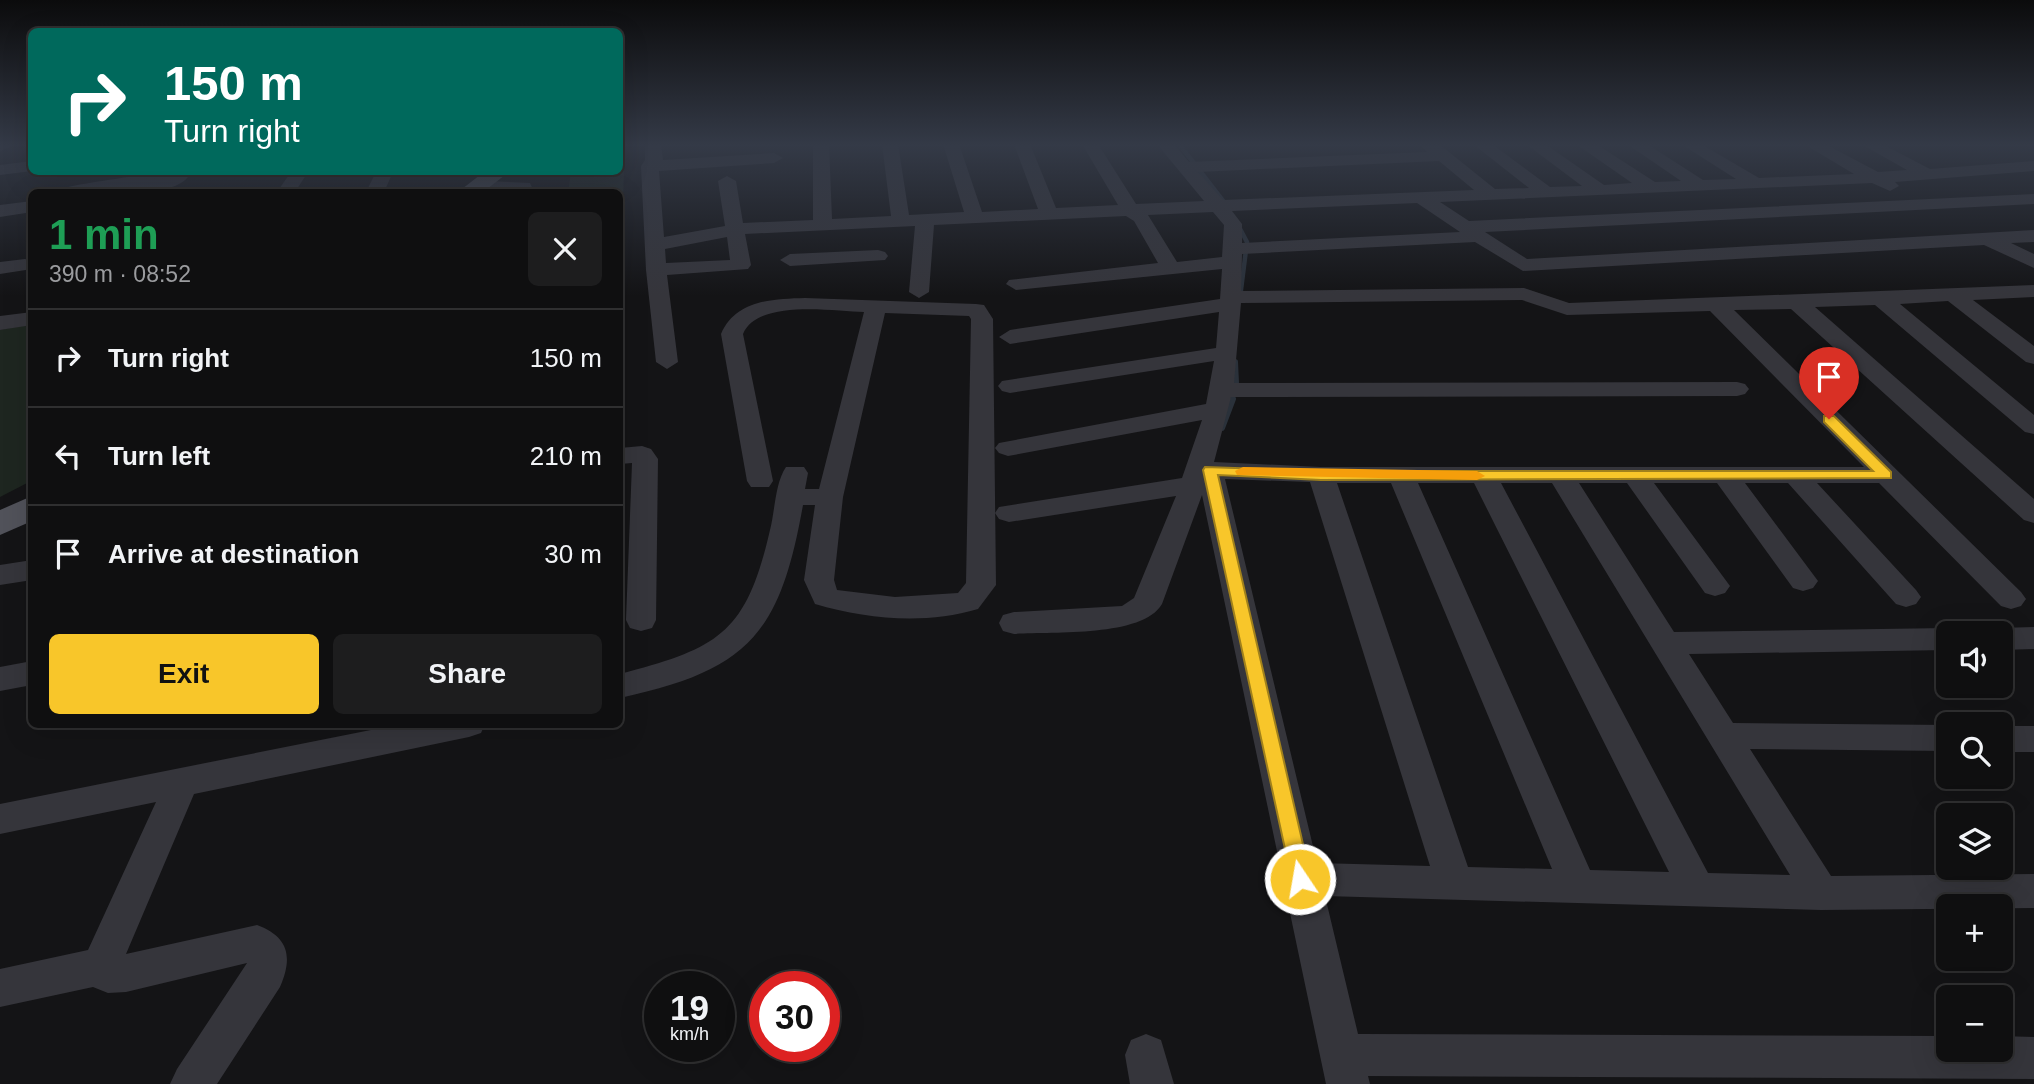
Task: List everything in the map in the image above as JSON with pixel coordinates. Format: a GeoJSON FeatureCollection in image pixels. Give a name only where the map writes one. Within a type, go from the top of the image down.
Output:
{"type":"FeatureCollection","features":[{"type":"Feature","properties":{"kind":"main road"},"geometry":{"type":"LineString","coordinates":[[0,515],[28,500]]}},
{"type":"Feature","properties":{"kind":"main road"},"geometry":{"type":"LineString","coordinates":[[0,524],[28,509]]}},
{"type":"Feature","properties":{"kind":"street"},"geometry":{"type":"LineString","coordinates":[[3,203],[28,195]]}},
{"type":"Feature","properties":{"kind":"street"},"geometry":{"type":"LineString","coordinates":[[652,195],[656,270],[667,362]]}},
{"type":"Feature","properties":{"kind":"street"},"geometry":{"type":"LineString","coordinates":[[656,270],[743,273],[729,195]]}},
{"type":"Feature","properties":{"kind":"street"},"geometry":{"type":"LineString","coordinates":[[827,195],[836,258]]}},
{"type":"Feature","properties":{"kind":"street"},"geometry":{"type":"LineString","coordinates":[[897,195],[901,221]]}},
{"type":"Feature","properties":{"kind":"street"},"geometry":{"type":"LineString","coordinates":[[967,195],[974,216]]}},
{"type":"Feature","properties":{"kind":"street"},"geometry":{"type":"LineString","coordinates":[[1042,195],[1049,213]]}},
{"type":"Feature","properties":{"kind":"street"},"geometry":{"type":"LineString","coordinates":[[1121,195],[1130,210],[1141,218],[1170,267]]}},
{"type":"Feature","properties":{"kind":"street"},"geometry":{"type":"LineString","coordinates":[[1014,623],[1128,616],[1147,604],[1191,485],[1218,400],[1235,299],[1233,224],[1208,195]]}},
{"type":"Feature","properties":{"kind":"street"},"geometry":{"type":"LineString","coordinates":[[656,244],[699,239],[735,229],[974,216],[1503,195]]}},
{"type":"Feature","properties":{"kind":"street"},"geometry":{"type":"LineString","coordinates":[[1906,195],[2034,262]]}},
{"type":"Feature","properties":{"kind":"street"},"geometry":{"type":"LineString","coordinates":[[1421,198],[1514,262],[1531,265],[2034,236]]}},
{"type":"Feature","properties":{"kind":"street"},"geometry":{"type":"LineString","coordinates":[[1016,284],[1170,267],[1232,256],[1469,232],[2034,200]]}},
{"type":"Feature","properties":{"kind":"street"},"geometry":{"type":"LineString","coordinates":[[3,203],[28,206]]}},
{"type":"Feature","properties":{"kind":"street"},"geometry":{"type":"LineString","coordinates":[[919,292],[925,219]]}},
{"type":"Feature","properties":{"kind":"street"},"geometry":{"type":"LineString","coordinates":[[790,260],[878,256]]}},
{"type":"Feature","properties":{"kind":"street"},"geometry":{"type":"LineString","coordinates":[[0,268],[25,265]]}},
{"type":"Feature","properties":{"kind":"street"},"geometry":{"type":"LineString","coordinates":[[1010,337],[1235,299],[1524,294],[1567,309],[1717,306],[2034,290]]}},
{"type":"Feature","properties":{"kind":"street"},"geometry":{"type":"LineString","coordinates":[[1952,294],[2034,357]]}},
{"type":"Feature","properties":{"kind":"street"},"geometry":{"type":"LineString","coordinates":[[1880,298],[2034,427]]}},
{"type":"Feature","properties":{"kind":"street"},"geometry":{"type":"LineString","coordinates":[[733,334],[725,328],[725,314],[731,307],[764,300]]}},
{"type":"Feature","properties":{"kind":"street"},"geometry":{"type":"LineString","coordinates":[[1796,302],[2034,514]]}},
{"type":"Feature","properties":{"kind":"street"},"geometry":{"type":"LineString","coordinates":[[760,481],[733,334],[739,320],[755,310],[786,305],[876,306],[964,307],[976,310],[982,319],[981,584],[967,602],[947,605],[852,606],[825,597],[819,580],[830,497],[876,306]]}},
{"type":"Feature","properties":{"kind":"street"},"geometry":{"type":"LineString","coordinates":[[1717,306],[2011,599]]}},
{"type":"Feature","properties":{"kind":"street"},"geometry":{"type":"LineString","coordinates":[[0,323],[28,319]]}},
{"type":"Feature","properties":{"kind":"street"},"geometry":{"type":"LineString","coordinates":[[1010,386],[1225,353]]}},
{"type":"Feature","properties":{"kind":"street"},"geometry":{"type":"LineString","coordinates":[[1008,448],[1218,400],[1737,389]]}},
{"type":"Feature","properties":{"kind":"street"},"geometry":{"type":"LineString","coordinates":[[623,456],[642,454],[645,459],[631,515],[630,585],[641,620]]}},
{"type":"Feature","properties":{"kind":"street"},"geometry":{"type":"LineString","coordinates":[[1885,475],[1321,475],[1210,470],[1345,1070],[2034,1058]]}},
{"type":"Feature","properties":{"kind":"street"},"geometry":{"type":"LineString","coordinates":[[1560,474],[1821,892]]}},
{"type":"Feature","properties":{"kind":"street"},"geometry":{"type":"LineString","coordinates":[[1634,474],[1715,586]]}},
{"type":"Feature","properties":{"kind":"street"},"geometry":{"type":"LineString","coordinates":[[1321,475],[1454,882]]}},
{"type":"Feature","properties":{"kind":"street"},"geometry":{"type":"LineString","coordinates":[[1401,475],[1578,886]]}},
{"type":"Feature","properties":{"kind":"street"},"geometry":{"type":"LineString","coordinates":[[1725,475],[1803,581]]}},
{"type":"Feature","properties":{"kind":"street"},"geometry":{"type":"LineString","coordinates":[[1796,475],[1906,597]]}},
{"type":"Feature","properties":{"kind":"street"},"geometry":{"type":"LineString","coordinates":[[1484,476],[1697,889]]}},
{"type":"Feature","properties":{"kind":"street"},"geometry":{"type":"LineString","coordinates":[[623,685],[700,660],[736,640],[758,611],[783,544],[793,485],[830,497]]}},
{"type":"Feature","properties":{"kind":"street"},"geometry":{"type":"LineString","coordinates":[[1009,513],[1191,485]]}},
{"type":"Feature","properties":{"kind":"street"},"geometry":{"type":"LineString","coordinates":[[0,575],[28,571]]}},
{"type":"Feature","properties":{"kind":"street"},"geometry":{"type":"LineString","coordinates":[[2013,639],[2034,638]]}},
{"type":"Feature","properties":{"kind":"street"},"geometry":{"type":"LineString","coordinates":[[1665,643],[1936,639]]}},
{"type":"Feature","properties":{"kind":"street"},"geometry":{"type":"LineString","coordinates":[[0,679],[28,674]]}},
{"type":"Feature","properties":{"kind":"street"},"geometry":{"type":"LineString","coordinates":[[0,818],[449,728]]}},
{"type":"Feature","properties":{"kind":"street"},"geometry":{"type":"LineString","coordinates":[[1724,736],[1936,738]]}},
{"type":"Feature","properties":{"kind":"street"},"geometry":{"type":"LineString","coordinates":[[2013,739],[2034,739]]}},
{"type":"Feature","properties":{"kind":"street"},"geometry":{"type":"LineString","coordinates":[[101,966],[182,782]]}},
{"type":"Feature","properties":{"kind":"street"},"geometry":{"type":"LineString","coordinates":[[1300,879],[1821,892],[2034,891]]}},
{"type":"Feature","properties":{"kind":"street"},"geometry":{"type":"LineString","coordinates":[[101,966],[108,974],[126,973],[257,943],[269,953],[266,974],[192,1084]]}},
{"type":"Feature","properties":{"kind":"street"},"geometry":{"type":"LineString","coordinates":[[0,988],[101,966]]}},
{"type":"Feature","properties":{"kind":"shaded area"},"geometry":{"type":"Polygon","coordinates":[[[28,325],[28,483],[0,497],[0,330],[28,325]]]}},
{"type":"Feature","properties":{"kind":"waterway"},"geometry":{"type":"LineString","coordinates":[[1218,195],[1227,206]]}},
{"type":"Feature","properties":{"kind":"waterway"},"geometry":{"type":"LineString","coordinates":[[1238,225],[1247,242],[1240,298]]}},
{"type":"Feature","properties":{"kind":"waterway"},"geometry":{"type":"LineString","coordinates":[[1235,362],[1236,383]]}},
{"type":"Feature","properties":{"kind":"waterway"},"geometry":{"type":"LineString","coordinates":[[1222,428],[1233,399]]}},
{"type":"Feature","properties":{"kind":"slow traffic"},"geometry":{"type":"LineString","coordinates":[[1243,471],[1321,475],[1477,476]]}},
{"type":"Feature","properties":{"kind":"route"},"geometry":{"type":"LineString","coordinates":[[1300,879],[1210,470],[1321,475],[1885,475],[1829,419]]}}]}
